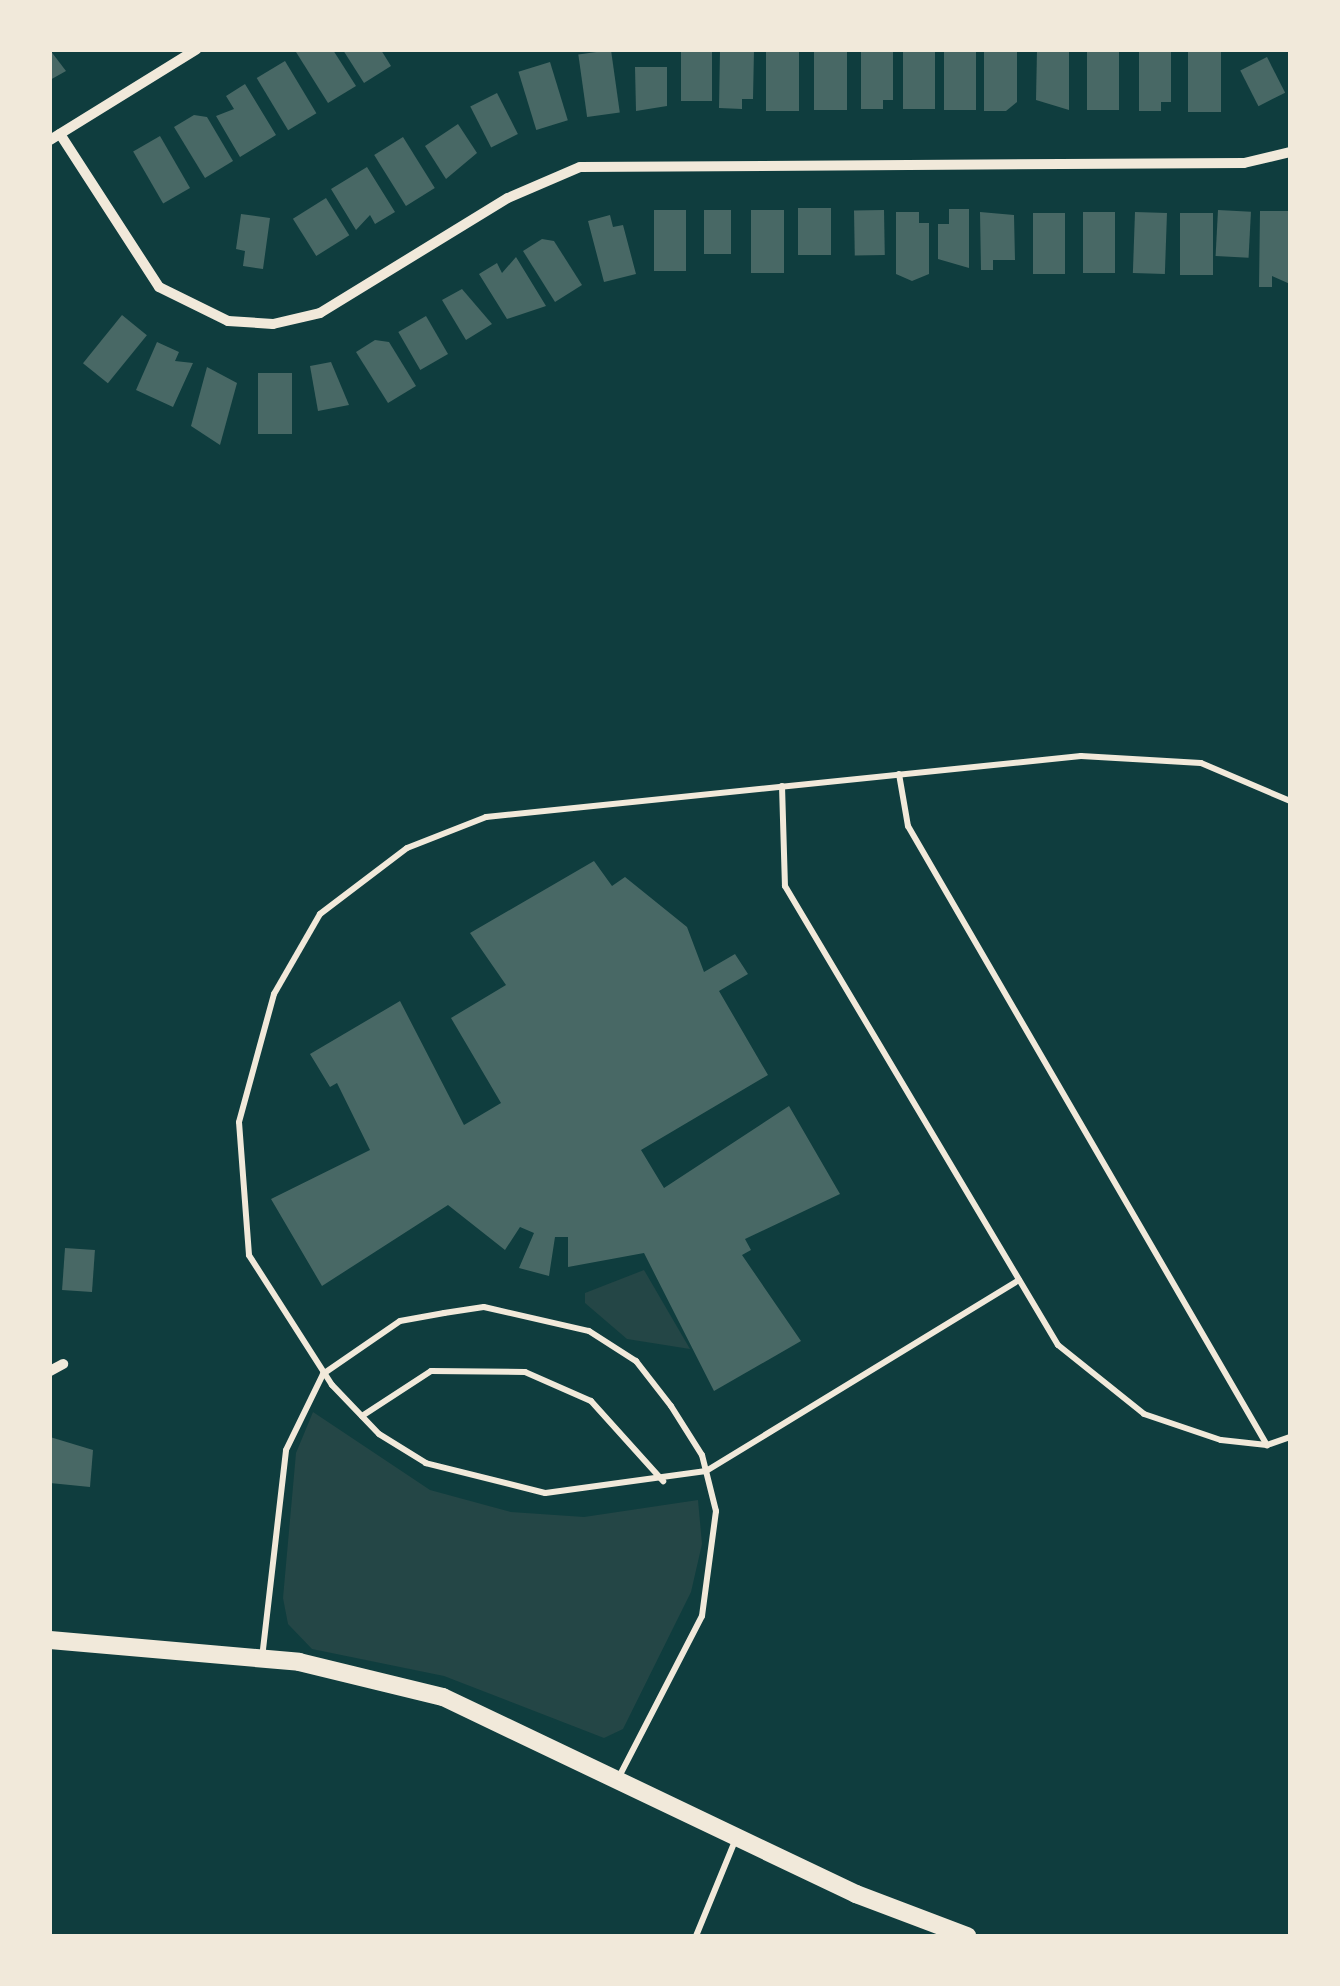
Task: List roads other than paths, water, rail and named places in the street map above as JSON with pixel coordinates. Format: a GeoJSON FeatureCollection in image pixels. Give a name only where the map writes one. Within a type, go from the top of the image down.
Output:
{"type":"FeatureCollection","features":[{"type":"Feature","properties":{"kind":"main road"},"geometry":{"type":"LineString","coordinates":[[50,1640],[262,1659],[443,1697],[737,1836],[967,1936]]}},
{"type":"Feature","properties":{"kind":"street"},"geometry":{"type":"LineString","coordinates":[[196,50],[55,137],[159,288],[228,321],[273,324],[320,313],[508,198],[580,167],[1244,163],[1290,152]]}},
{"type":"Feature","properties":{"kind":"street"},"geometry":{"type":"LineString","coordinates":[[50,1371],[63,1364]]}},
{"type":"Feature","properties":{"kind":"lane"},"geometry":{"type":"LineString","coordinates":[[1019,1280],[706,1471],[664,1482],[545,1493],[426,1463],[362,1416],[323,1374],[249,1255],[238,1122],[274,994],[320,914],[407,848],[486,817],[1081,756],[1201,763],[1290,801]]}},
{"type":"Feature","properties":{"kind":"lane"},"geometry":{"type":"LineString","coordinates":[[899,774],[908,826],[1267,1445]]}},
{"type":"Feature","properties":{"kind":"lane"},"geometry":{"type":"LineString","coordinates":[[782,786],[784,886],[1058,1345],[1144,1414],[1267,1445],[1290,1437]]}},
{"type":"Feature","properties":{"kind":"lane"},"geometry":{"type":"LineString","coordinates":[[262,1659],[286,1450],[323,1374],[400,1321],[484,1307],[528,1314],[588,1331],[636,1361],[706,1471],[716,1510],[702,1616],[618,1778]]}},
{"type":"Feature","properties":{"kind":"lane"},"geometry":{"type":"LineString","coordinates":[[362,1416],[431,1371],[525,1372],[591,1401],[664,1482]]}},
{"type":"Feature","properties":{"kind":"lane"},"geometry":{"type":"LineString","coordinates":[[696,1936],[737,1836]]}}]}
